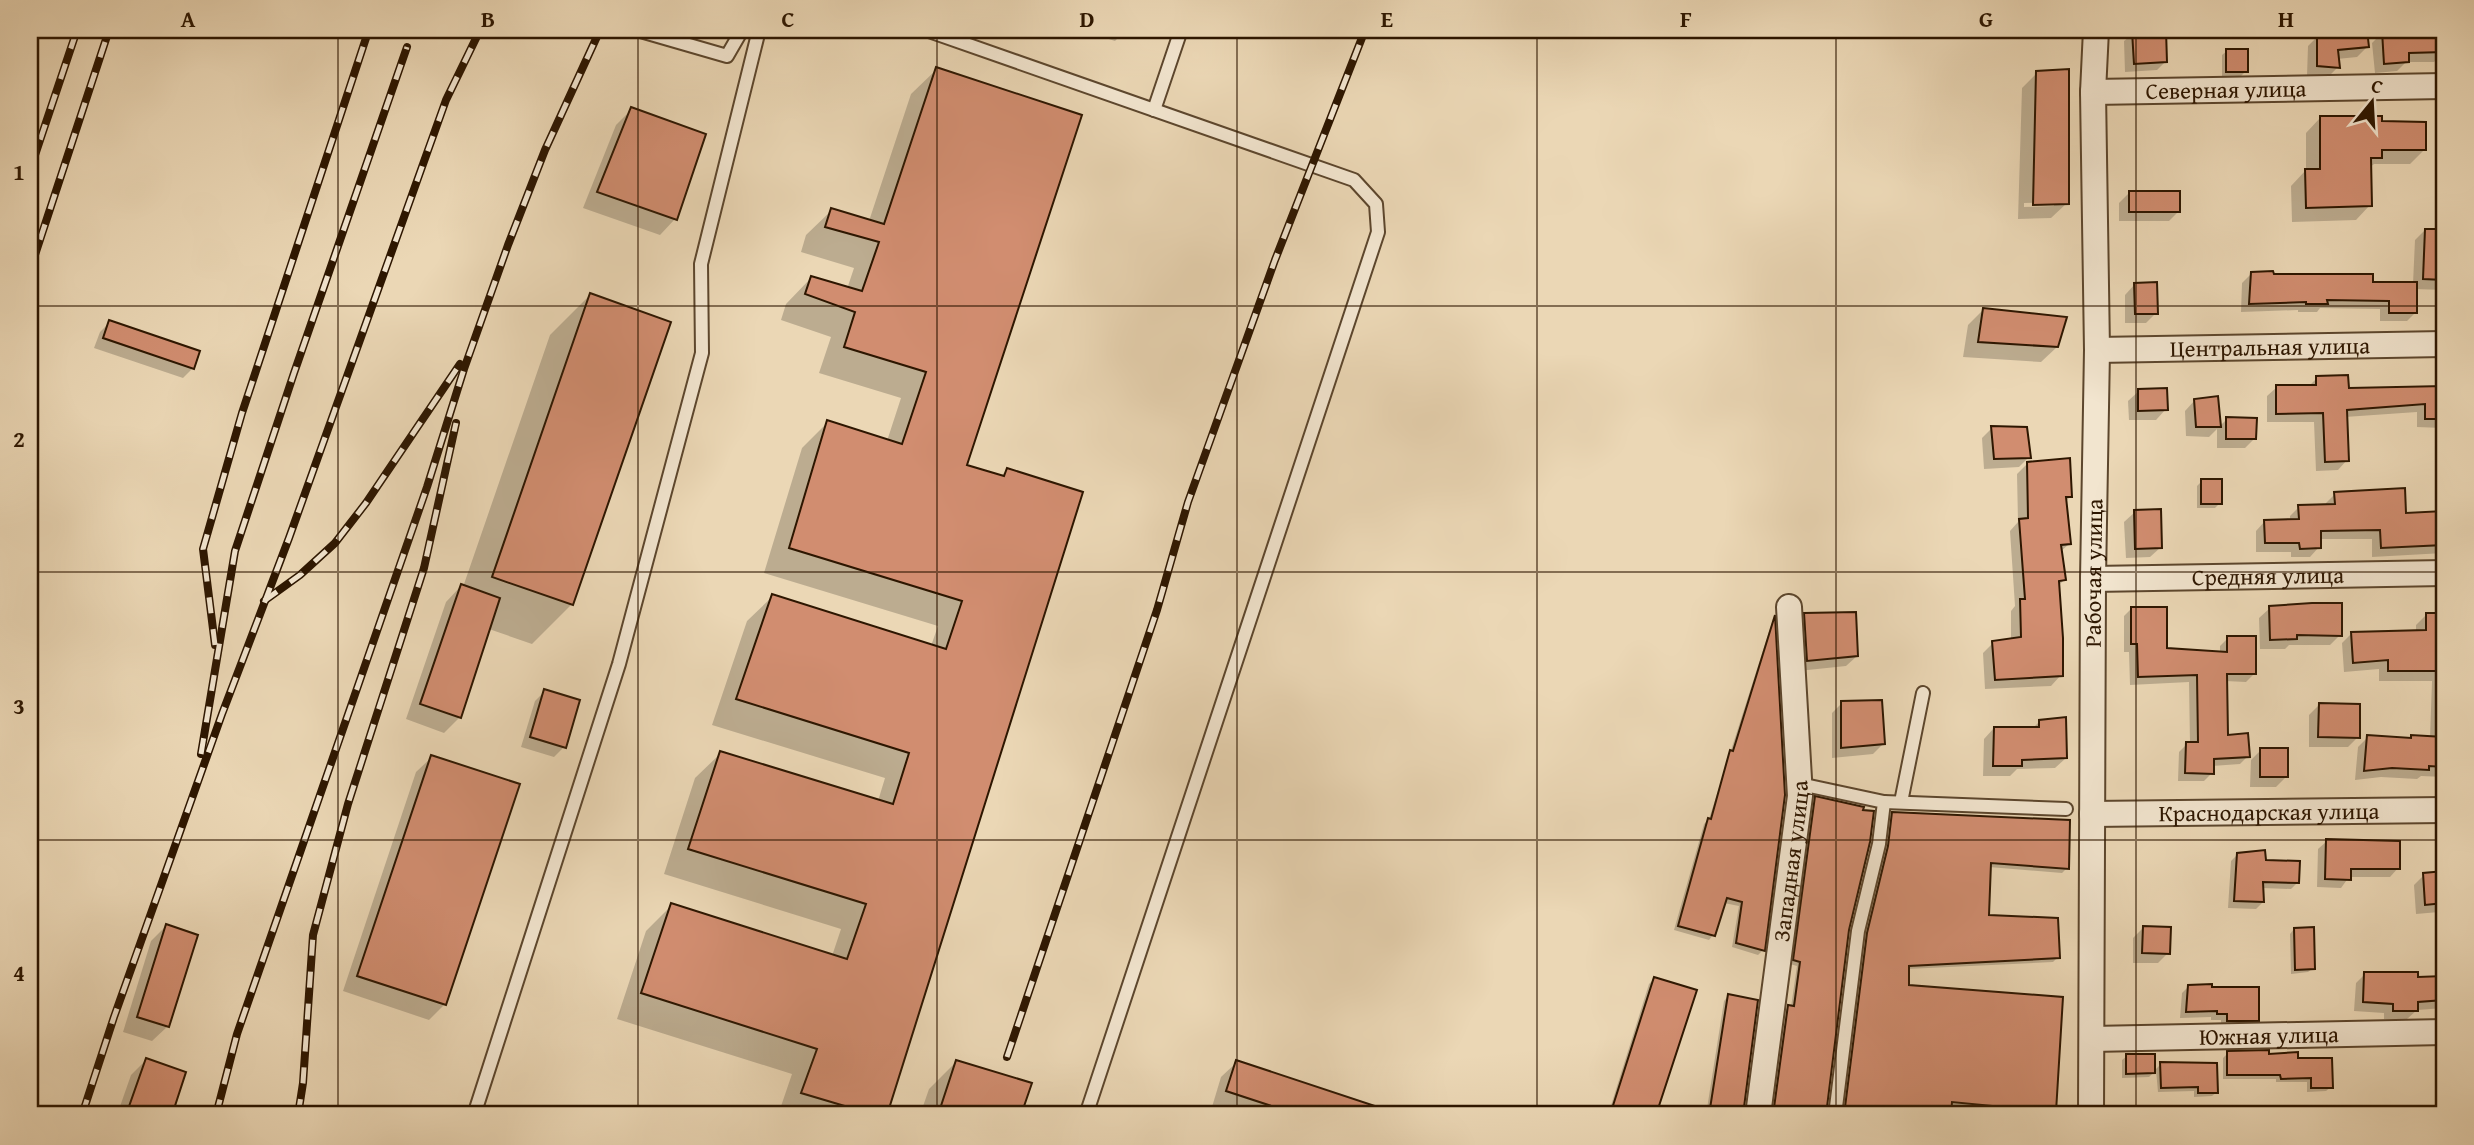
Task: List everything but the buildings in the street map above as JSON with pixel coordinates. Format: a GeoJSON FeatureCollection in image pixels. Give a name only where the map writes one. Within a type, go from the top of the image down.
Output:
{"type":"FeatureCollection","features":[{"type":"Feature","properties":{"kind":"street","name":"Рабочая улица"},"geometry":{"type":"LineString","coordinates":[[2091,1115],[2096,350],[2093,92],[2096,30]]}},
{"type":"Feature","properties":{"kind":"street","name":"Северная улица"},"geometry":{"type":"LineString","coordinates":[[2093,92],[2444,86]]}},
{"type":"Feature","properties":{"kind":"street","name":"Центральная улица"},"geometry":{"type":"LineString","coordinates":[[2096,350],[2444,344]]}},
{"type":"Feature","properties":{"kind":"street","name":"Средняя улица"},"geometry":{"type":"LineString","coordinates":[[2093,579],[2444,573]]}},
{"type":"Feature","properties":{"kind":"street","name":"Западная улица"},"geometry":{"type":"LineString","coordinates":[[1758,1115],[1800,784],[1797,772],[1789,607]]}},
{"type":"Feature","properties":{"kind":"street","name":"Краснодарская улица"},"geometry":{"type":"LineString","coordinates":[[2092,814],[2444,810]]}},
{"type":"Feature","properties":{"kind":"street","name":"Южная улица"},"geometry":{"type":"LineString","coordinates":[[2092,1039],[2444,1032]]}},
{"type":"Feature","properties":{"kind":"lane"},"geometry":{"type":"LineString","coordinates":[[637,30],[727,56],[742,30]]}},
{"type":"Feature","properties":{"kind":"lane"},"geometry":{"type":"LineString","coordinates":[[474,1115],[619,664],[702,353],[701,264],[759,30]]}},
{"type":"Feature","properties":{"kind":"lane"},"geometry":{"type":"LineString","coordinates":[[926,30],[1354,180],[1376,204],[1378,232],[1086,1115]]}},
{"type":"Feature","properties":{"kind":"lane"},"geometry":{"type":"LineString","coordinates":[[1154,110],[1181,30]]}},
{"type":"Feature","properties":{"kind":"lane"},"geometry":{"type":"LineString","coordinates":[[1900,802],[1923,693]]}},
{"type":"Feature","properties":{"kind":"lane"},"geometry":{"type":"LineString","coordinates":[[1800,784],[1884,802],[2066,810]]}},
{"type":"Feature","properties":{"kind":"lane"},"geometry":{"type":"LineString","coordinates":[[1835,1115],[1858,931],[1879,844],[1884,802]]}},
{"type":"Feature","properties":{"kind":"railway"},"geometry":{"type":"LineString","coordinates":[[30,170],[77,30]]}},
{"type":"Feature","properties":{"kind":"railway"},"geometry":{"type":"LineString","coordinates":[[30,270],[109,30]]}},
{"type":"Feature","properties":{"kind":"railway"},"geometry":{"type":"LineString","coordinates":[[82,1115],[222,714],[289,538],[446,100],[480,30]]}},
{"type":"Feature","properties":{"kind":"railway"},"geometry":{"type":"LineString","coordinates":[[216,1115],[237,1034],[427,487],[464,369],[545,150],[600,30]]}},
{"type":"Feature","properties":{"kind":"railway"},"geometry":{"type":"LineString","coordinates":[[1007,1057],[1157,610],[1188,502],[1275,260],[1365,30]]}},
{"type":"Feature","properties":{"kind":"railway"},"geometry":{"type":"LineString","coordinates":[[215,645],[203,549],[242,413],[367,35]]}},
{"type":"Feature","properties":{"kind":"railway"},"geometry":{"type":"LineString","coordinates":[[201,754],[235,551],[407,47]]}},
{"type":"Feature","properties":{"kind":"railway"},"geometry":{"type":"LineString","coordinates":[[264,601],[300,575],[335,543],[366,503],[460,364]]}},
{"type":"Feature","properties":{"kind":"railway"},"geometry":{"type":"LineString","coordinates":[[298,1115],[303,1083],[313,935],[348,804],[424,568],[456,423]]}}]}
